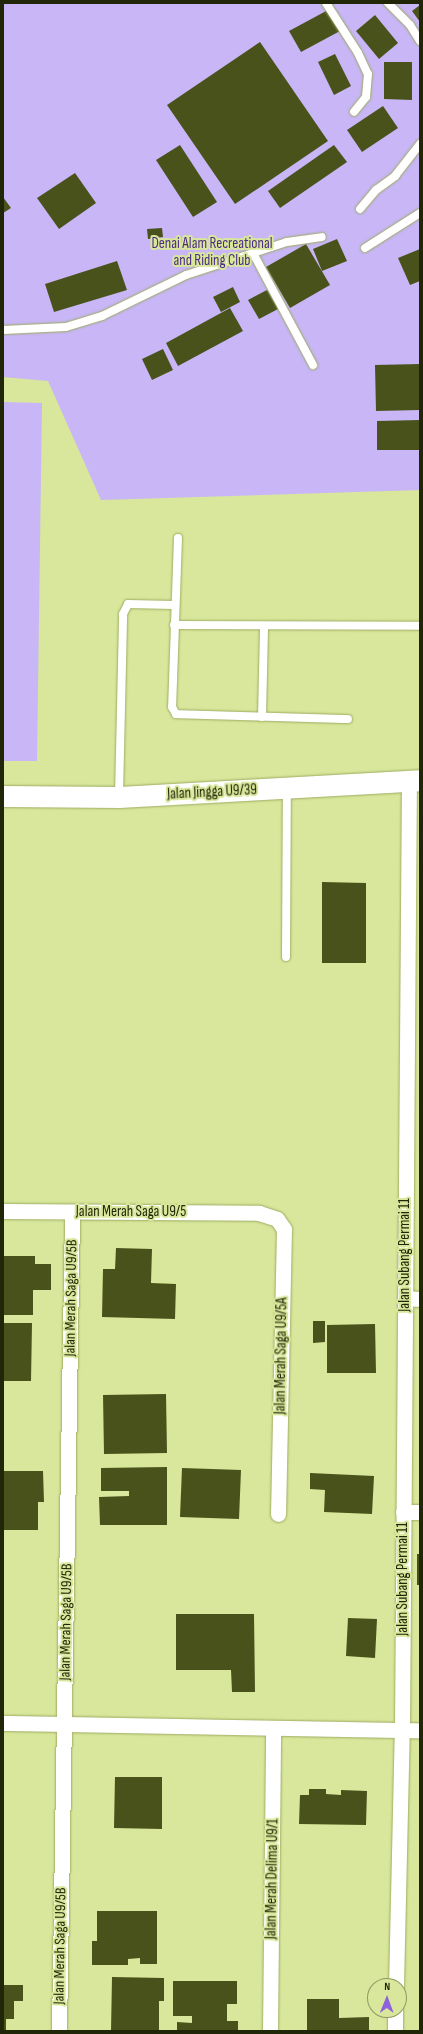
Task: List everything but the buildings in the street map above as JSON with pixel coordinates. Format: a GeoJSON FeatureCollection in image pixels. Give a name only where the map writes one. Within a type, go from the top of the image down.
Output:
{"type":"FeatureCollection","features":[{"type":"Feature","properties":{"kind":"street","name":"Jalan Jingga U9/39"},"geometry":{"type":"LineString","coordinates":[[3,796],[119,796],[414,780]]}},
{"type":"Feature","properties":{"kind":"street","name":"Jalan Subang Permai 11"},"geometry":{"type":"LineString","coordinates":[[396,1978],[402,1730],[405,1298],[413,1054],[414,780]]}},
{"type":"Feature","properties":{"kind":"street","name":"Jalan Merah Saga U9/5"},"geometry":{"type":"LineString","coordinates":[[3,1211],[260,1213]]}},
{"type":"Feature","properties":{"kind":"street","name":"Jalan Merah Saga U9/5B"},"geometry":{"type":"LineString","coordinates":[[59,2031],[72,1212]]}},
{"type":"Feature","properties":{"kind":"street","name":"Jalan Merah Saga U9/5A"},"geometry":{"type":"LineString","coordinates":[[260,1213],[277,1219],[284,1229],[278,1514]]}},
{"type":"Feature","properties":{"kind":"street"},"geometry":{"type":"LineString","coordinates":[[405,1298],[420,1298]]}},
{"type":"Feature","properties":{"kind":"street"},"geometry":{"type":"LineString","coordinates":[[403,1512],[420,1512]]}},
{"type":"Feature","properties":{"kind":"street"},"geometry":{"type":"LineString","coordinates":[[3,1723],[420,1730]]}},
{"type":"Feature","properties":{"kind":"street","name":"Jalan Merah Delima U9/1"},"geometry":{"type":"LineString","coordinates":[[270,2031],[273,1728]]}},
{"type":"Feature","properties":{"kind":"street"},"geometry":{"type":"LineString","coordinates":[[395,2018],[395,2031]]}},
{"type":"Feature","properties":{"kind":"lane"},"geometry":{"type":"LineString","coordinates":[[326,3],[358,53],[368,74],[366,97],[354,112]]}},
{"type":"Feature","properties":{"kind":"lane"},"geometry":{"type":"LineString","coordinates":[[388,3],[410,25],[420,41]]}},
{"type":"Feature","properties":{"kind":"lane"},"geometry":{"type":"LineString","coordinates":[[360,209],[376,190],[395,176],[420,144]]}},
{"type":"Feature","properties":{"kind":"lane"},"geometry":{"type":"LineString","coordinates":[[365,248],[420,213]]}},
{"type":"Feature","properties":{"kind":"lane"},"geometry":{"type":"LineString","coordinates":[[3,330],[73,325],[102,316],[186,275],[254,255],[287,242],[322,237]]}},
{"type":"Feature","properties":{"kind":"lane"},"geometry":{"type":"LineString","coordinates":[[254,255],[313,365]]}},
{"type":"Feature","properties":{"kind":"lane"},"geometry":{"type":"LineString","coordinates":[[178,538],[174,605],[172,707],[176,714],[348,719]]}},
{"type":"Feature","properties":{"kind":"lane"},"geometry":{"type":"LineString","coordinates":[[119,796],[123,614],[128,604],[174,605]]}},
{"type":"Feature","properties":{"kind":"lane"},"geometry":{"type":"LineString","coordinates":[[174,625],[420,626]]}},
{"type":"Feature","properties":{"kind":"lane"},"geometry":{"type":"LineString","coordinates":[[262,717],[264,626]]}},
{"type":"Feature","properties":{"kind":"lane"},"geometry":{"type":"LineString","coordinates":[[286,788],[286,957]]}},
{"type":"Feature","properties":{"kind":"green space","name":"Denai Alam Recreational and Riding Club"},"geometry":{"type":"Polygon","coordinates":[[[3,3],[420,3],[420,490],[101,500],[48,381],[3,377],[3,3]]]}},
{"type":"Feature","properties":{"kind":"green space"},"geometry":{"type":"Polygon","coordinates":[[[3,402],[42,403],[37,761],[3,761],[3,402]]]}}]}
